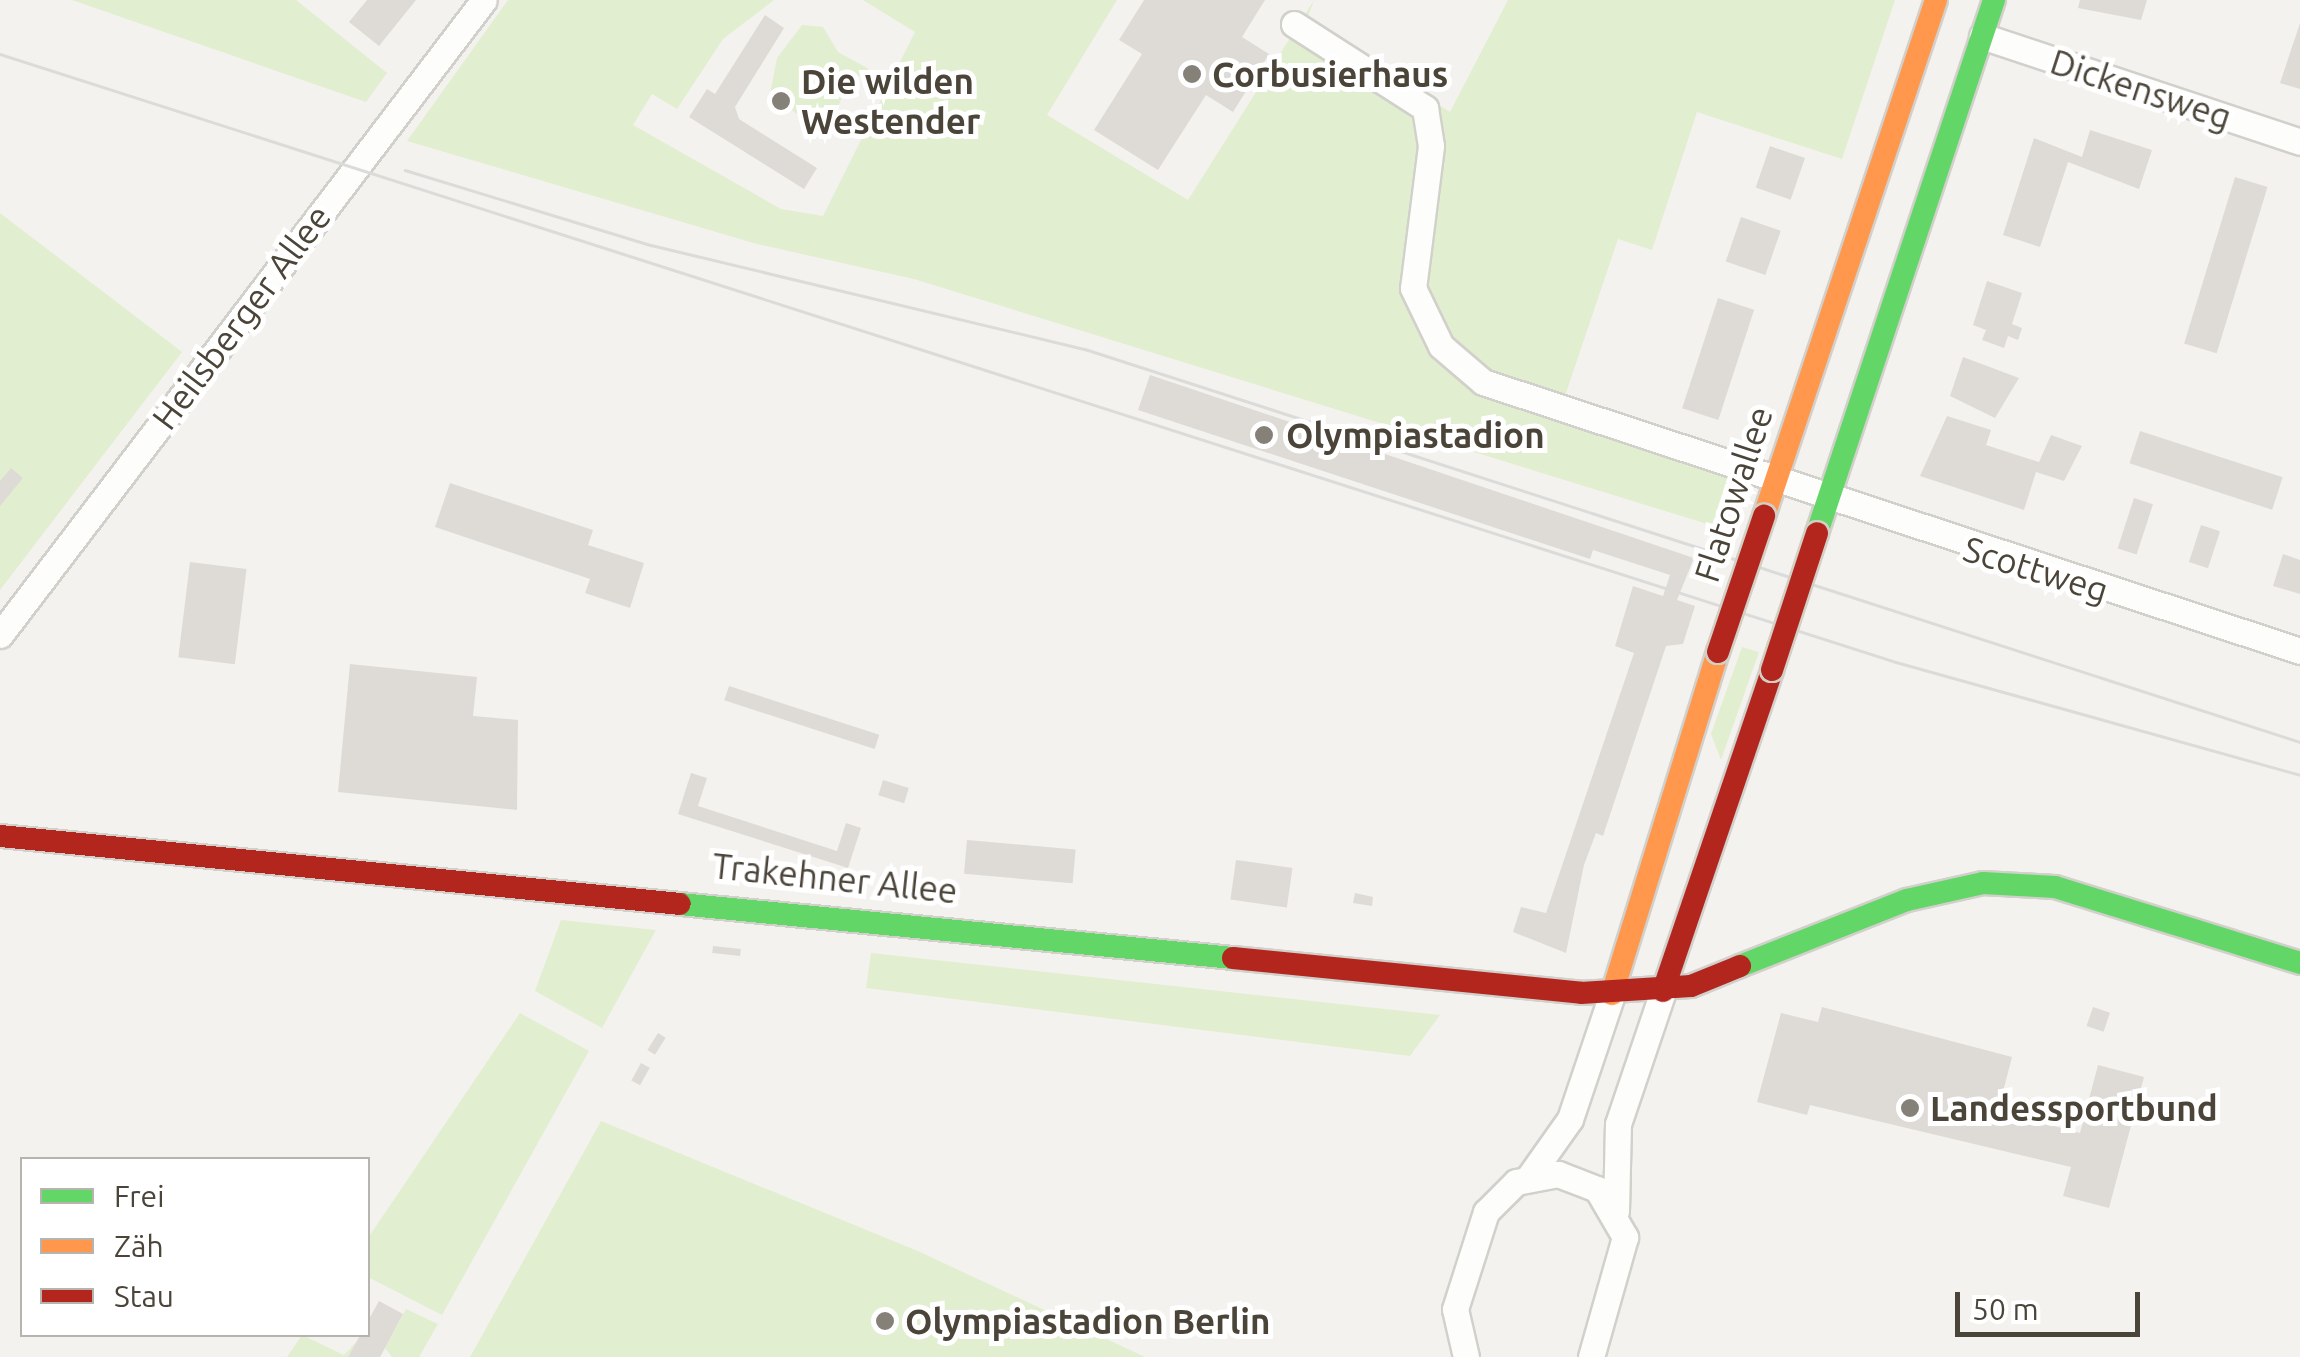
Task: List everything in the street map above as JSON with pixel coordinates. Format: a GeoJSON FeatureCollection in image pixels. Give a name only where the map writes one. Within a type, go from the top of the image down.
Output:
{"type":"FeatureCollection","features":[{"type":"Feature","properties":{"kind":"main road"},"geometry":{"type":"LineString","coordinates":[[1663,991],[1994,0]]}},
{"type":"Feature","properties":{"kind":"main road","name":"Flatowallee"},"geometry":{"type":"LineString","coordinates":[[1612,994],[1718,652],[1933,10],[1982,36]]}},
{"type":"Feature","properties":{"kind":"main road","name":"Trakehner Allee"},"geometry":{"type":"LineString","coordinates":[[0,836],[1612,994],[1663,991],[1754,967],[1907,900],[1982,884],[2055,887],[2300,963]]}},
{"type":"Feature","properties":{"kind":"street","name":"Heilsberger Allee"},"geometry":{"type":"LineString","coordinates":[[0,634],[484,0]]}},
{"type":"Feature","properties":{"kind":"street","name":"Scottweg"},"geometry":{"type":"LineString","coordinates":[[1294,24],[1425,108],[1431,146],[1413,288],[1456,363],[1505,392],[1773,484],[2300,651]]}},
{"type":"Feature","properties":{"kind":"street","name":"Dickensweg"},"geometry":{"type":"LineString","coordinates":[[1982,36],[2300,142]]}},
{"type":"Feature","properties":{"kind":"street"},"geometry":{"type":"LineString","coordinates":[[1591,1357],[1624,1265],[1616,1211],[1618,1124],[1663,991]]}},
{"type":"Feature","properties":{"kind":"street"},"geometry":{"type":"LineString","coordinates":[[1466,1357],[1455,1310],[1486,1212],[1530,1176],[1570,1119],[1612,994]]}},
{"type":"Feature","properties":{"kind":"street"},"geometry":{"type":"LineString","coordinates":[[1530,1176],[1572,1176],[1616,1211]]}},
{"type":"Feature","properties":{"kind":"green space"},"geometry":{"type":"Polygon","coordinates":[[[72,0],[296,0],[387,73],[366,102],[72,0]]]}},
{"type":"Feature","properties":{"kind":"green space"},"geometry":{"type":"Polygon","coordinates":[[[508,0],[774,0],[723,39],[677,109],[652,94],[633,125],[781,209],[823,216],[915,32],[863,0],[1117,0],[1047,115],[1188,200],[1314,0],[1306,22],[1450,112],[1508,0],[1895,0],[1842,159],[1697,112],[1652,250],[1618,239],[1565,396],[1744,453],[1717,527],[914,279],[757,244],[407,141],[508,0]]]}},
{"type":"Feature","properties":{"kind":"green space"},"geometry":{"type":"Polygon","coordinates":[[[802,25],[823,27],[838,52],[869,69],[847,84],[827,136],[770,94],[777,58],[802,25]]]}},
{"type":"Feature","properties":{"kind":"green space"},"geometry":{"type":"Polygon","coordinates":[[[0,213],[182,352],[0,590],[0,213]]]}},
{"type":"Feature","properties":{"kind":"green space"},"geometry":{"type":"Polygon","coordinates":[[[1742,647],[1759,652],[1721,760],[1711,734],[1742,647]]]}},
{"type":"Feature","properties":{"kind":"green space"},"geometry":{"type":"Polygon","coordinates":[[[561,920],[656,930],[602,1028],[535,991],[561,920]]]}},
{"type":"Feature","properties":{"kind":"green space"},"geometry":{"type":"Polygon","coordinates":[[[871,953],[1440,1015],[1410,1056],[866,988],[871,953]]]}},
{"type":"Feature","properties":{"kind":"green space"},"geometry":{"type":"Polygon","coordinates":[[[520,1013],[589,1051],[442,1315],[370,1278],[370,1235],[520,1013]]]}},
{"type":"Feature","properties":{"kind":"green space"},"geometry":{"type":"Polygon","coordinates":[[[601,1121],[920,1252],[1145,1357],[470,1357],[601,1121]]]}},
{"type":"Feature","properties":{"kind":"green space"},"geometry":{"type":"Polygon","coordinates":[[[406,1309],[438,1324],[419,1357],[392,1357],[385,1348],[406,1309]]]}},
{"type":"Feature","properties":{"kind":"green space"},"geometry":{"type":"Polygon","coordinates":[[[301,1337],[344,1355],[357,1341],[348,1357],[287,1357],[301,1337]]]}},
{"type":"Feature","properties":{"kind":"building"},"geometry":{"type":"Polygon","coordinates":[[[367,0],[416,0],[379,46],[349,22],[367,0]]]}},
{"type":"Feature","properties":{"kind":"building","name":"Corbusierhaus"},"geometry":{"type":"Polygon","coordinates":[[[1144,0],[1265,0],[1242,37],[1269,54],[1233,112],[1206,95],[1158,170],[1094,130],[1142,54],[1119,40],[1144,0]]]}},
{"type":"Feature","properties":{"kind":"building"},"geometry":{"type":"Polygon","coordinates":[[[2080,0],[2147,0],[2141,20],[2078,8],[2080,0]]]}},
{"type":"Feature","properties":{"kind":"building"},"geometry":{"type":"Polygon","coordinates":[[[765,15],[784,28],[735,107],[739,119],[817,168],[804,189],[689,117],[707,89],[715,94],[765,15]]]}},
{"type":"Feature","properties":{"kind":"building"},"geometry":{"type":"Polygon","coordinates":[[[2300,23],[2300,89],[2280,83],[2300,23]]]}},
{"type":"Feature","properties":{"kind":"building"},"geometry":{"type":"Polygon","coordinates":[[[2090,130],[2152,150],[2139,189],[2068,162],[2040,247],[2003,235],[2034,138],[2082,157],[2090,130]]]}},
{"type":"Feature","properties":{"kind":"building"},"geometry":{"type":"Polygon","coordinates":[[[1770,146],[1805,158],[1791,200],[1756,188],[1770,146]]]}},
{"type":"Feature","properties":{"kind":"building"},"geometry":{"type":"Polygon","coordinates":[[[2235,177],[2268,187],[2217,353],[2184,343],[2235,177]]]}},
{"type":"Feature","properties":{"kind":"building"},"geometry":{"type":"Polygon","coordinates":[[[1741,217],[1781,231],[1765,275],[1726,261],[1741,217]]]}},
{"type":"Feature","properties":{"kind":"building"},"geometry":{"type":"Polygon","coordinates":[[[1987,281],[2022,293],[2012,324],[2022,328],[2018,340],[2008,336],[2004,348],[1982,340],[1986,330],[1973,325],[1987,281]]]}},
{"type":"Feature","properties":{"kind":"building"},"geometry":{"type":"Polygon","coordinates":[[[1718,298],[1754,310],[1718,420],[1682,408],[1718,298]]]}},
{"type":"Feature","properties":{"kind":"building"},"geometry":{"type":"Polygon","coordinates":[[[1963,357],[2019,378],[1995,418],[1950,396],[1963,357]]]}},
{"type":"Feature","properties":{"kind":"building"},"geometry":{"type":"Polygon","coordinates":[[[1150,375],[1694,558],[1677,600],[1695,606],[1683,644],[1666,646],[1603,836],[1596,833],[1584,865],[1566,953],[1513,932],[1521,907],[1546,913],[1634,653],[1615,646],[1633,586],[1663,596],[1670,575],[1593,550],[1590,559],[1138,410],[1150,375]]]}},
{"type":"Feature","properties":{"kind":"building"},"geometry":{"type":"Polygon","coordinates":[[[1947,416],[1991,430],[1986,445],[2039,462],[2051,435],[2082,446],[2064,481],[2036,472],[2024,510],[1920,476],[1947,416]]]}},
{"type":"Feature","properties":{"kind":"building"},"geometry":{"type":"Polygon","coordinates":[[[2140,431],[2283,477],[2272,510],[2129,463],[2140,431]]]}},
{"type":"Feature","properties":{"kind":"building"},"geometry":{"type":"Polygon","coordinates":[[[11,468],[23,478],[0,506],[0,481],[11,468]]]}},
{"type":"Feature","properties":{"kind":"building"},"geometry":{"type":"Polygon","coordinates":[[[450,483],[593,530],[588,545],[644,563],[630,608],[585,593],[590,579],[435,527],[450,483]]]}},
{"type":"Feature","properties":{"kind":"building"},"geometry":{"type":"Polygon","coordinates":[[[2134,498],[2153,504],[2137,555],[2118,548],[2134,498]]]}},
{"type":"Feature","properties":{"kind":"building"},"geometry":{"type":"Polygon","coordinates":[[[2201,525],[2220,531],[2208,568],[2189,562],[2201,525]]]}},
{"type":"Feature","properties":{"kind":"building"},"geometry":{"type":"Polygon","coordinates":[[[2283,554],[2300,560],[2300,594],[2273,586],[2283,554]]]}},
{"type":"Feature","properties":{"kind":"building"},"geometry":{"type":"Polygon","coordinates":[[[190,562],[247,569],[235,664],[178,657],[190,562]]]}},
{"type":"Feature","properties":{"kind":"building"},"geometry":{"type":"Polygon","coordinates":[[[350,664],[477,677],[473,716],[518,720],[517,810],[338,792],[350,664]]]}},
{"type":"Feature","properties":{"kind":"building"},"geometry":{"type":"Polygon","coordinates":[[[729,686],[879,735],[875,749],[724,700],[729,686]]]}},
{"type":"Feature","properties":{"kind":"building"},"geometry":{"type":"Polygon","coordinates":[[[691,773],[707,778],[698,806],[837,851],[846,823],[861,828],[848,868],[678,814],[691,773]]]}},
{"type":"Feature","properties":{"kind":"building"},"geometry":{"type":"Polygon","coordinates":[[[883,780],[909,788],[904,803],[878,795],[883,780]]]}},
{"type":"Feature","properties":{"kind":"building"},"geometry":{"type":"Polygon","coordinates":[[[967,840],[1076,849],[1073,883],[964,874],[967,840]]]}},
{"type":"Feature","properties":{"kind":"building"},"geometry":{"type":"Polygon","coordinates":[[[1236,860],[1292,868],[1287,908],[1230,900],[1236,860]]]}},
{"type":"Feature","properties":{"kind":"building"},"geometry":{"type":"Polygon","coordinates":[[[1355,893],[1373,897],[1372,906],[1353,903],[1355,893]]]}},
{"type":"Feature","properties":{"kind":"building"},"geometry":{"type":"Polygon","coordinates":[[[713,946],[741,949],[740,956],[712,953],[713,946]]]}},
{"type":"Feature","properties":{"kind":"building","name":"Landessportbund"},"geometry":{"type":"Polygon","coordinates":[[[1822,1007],[2012,1057],[1998,1111],[2080,1133],[2098,1065],[2144,1077],[2109,1208],[2063,1196],[2071,1167],[1810,1105],[1807,1115],[1757,1102],[1781,1013],[1818,1022],[1822,1007]]]}},
{"type":"Feature","properties":{"kind":"building"},"geometry":{"type":"Polygon","coordinates":[[[2093,1007],[2110,1013],[2104,1032],[2086,1026],[2093,1007]]]}},
{"type":"Feature","properties":{"kind":"building"},"geometry":{"type":"Polygon","coordinates":[[[658,1033],[666,1038],[655,1055],[647,1050],[658,1033]]]}},
{"type":"Feature","properties":{"kind":"building"},"geometry":{"type":"Polygon","coordinates":[[[641,1063],[650,1068],[640,1085],[631,1080],[641,1063]]]}},
{"type":"Feature","properties":{"kind":"building"},"geometry":{"type":"Polygon","coordinates":[[[379,1301],[403,1314],[380,1357],[348,1357],[359,1337],[370,1337],[370,1317],[379,1301]]]}},
{"type":"Feature","properties":{"kind":"tram line"},"geometry":{"type":"LineString","coordinates":[[0,54],[1896,662],[2300,775]]}},
{"type":"Feature","properties":{"kind":"tram line"},"geometry":{"type":"LineString","coordinates":[[405,170],[651,245],[1085,349],[2300,742]]}},
{"type":"Feature","properties":{"kind":"traffic: fast"},"geometry":{"type":"LineString","coordinates":[[1817,533],[1994,0]]}},
{"type":"Feature","properties":{"kind":"traffic: fast"},"geometry":{"type":"LineString","coordinates":[[1740,966],[1907,900],[1983,883],[2055,887],[2300,963]]}},
{"type":"Feature","properties":{"kind":"traffic: fast"},"geometry":{"type":"LineString","coordinates":[[680,904],[1233,958]]}},
{"type":"Feature","properties":{"kind":"traffic: slow"},"geometry":{"type":"LineString","coordinates":[[1764,516],[1936,0]]}},
{"type":"Feature","properties":{"kind":"traffic: slow"},"geometry":{"type":"LineString","coordinates":[[1612,994],[1718,652]]}},
{"type":"Feature","properties":{"kind":"traffic: jam"},"geometry":{"type":"LineString","coordinates":[[1718,652],[1764,516]]}},
{"type":"Feature","properties":{"kind":"traffic: jam"},"geometry":{"type":"LineString","coordinates":[[1772,670],[1817,533]]}},
{"type":"Feature","properties":{"kind":"traffic: jam"},"geometry":{"type":"LineString","coordinates":[[1663,991],[1772,670]]}},
{"type":"Feature","properties":{"kind":"traffic: jam"},"geometry":{"type":"LineString","coordinates":[[0,836],[680,904]]}},
{"type":"Feature","properties":{"kind":"traffic: jam"},"geometry":{"type":"LineString","coordinates":[[1233,958],[1581,993],[1691,986],[1740,966]]}},
{"type":"Feature","properties":{"kind":"place","name":"Corbusierhaus"},"geometry":{"type":"Point","coordinates":[1192,74]}},
{"type":"Feature","properties":{"kind":"place","name":"Die wilden Westender"},"geometry":{"type":"Point","coordinates":[781,101]}},
{"type":"Feature","properties":{"kind":"place","name":"Olympiastadion"},"geometry":{"type":"Point","coordinates":[1264,435]}},
{"type":"Feature","properties":{"kind":"place","name":"Landessportbund"},"geometry":{"type":"Point","coordinates":[1910,1108]}},
{"type":"Feature","properties":{"kind":"place","name":"Olympiastadion Berlin"},"geometry":{"type":"Point","coordinates":[885,1321]}}]}
